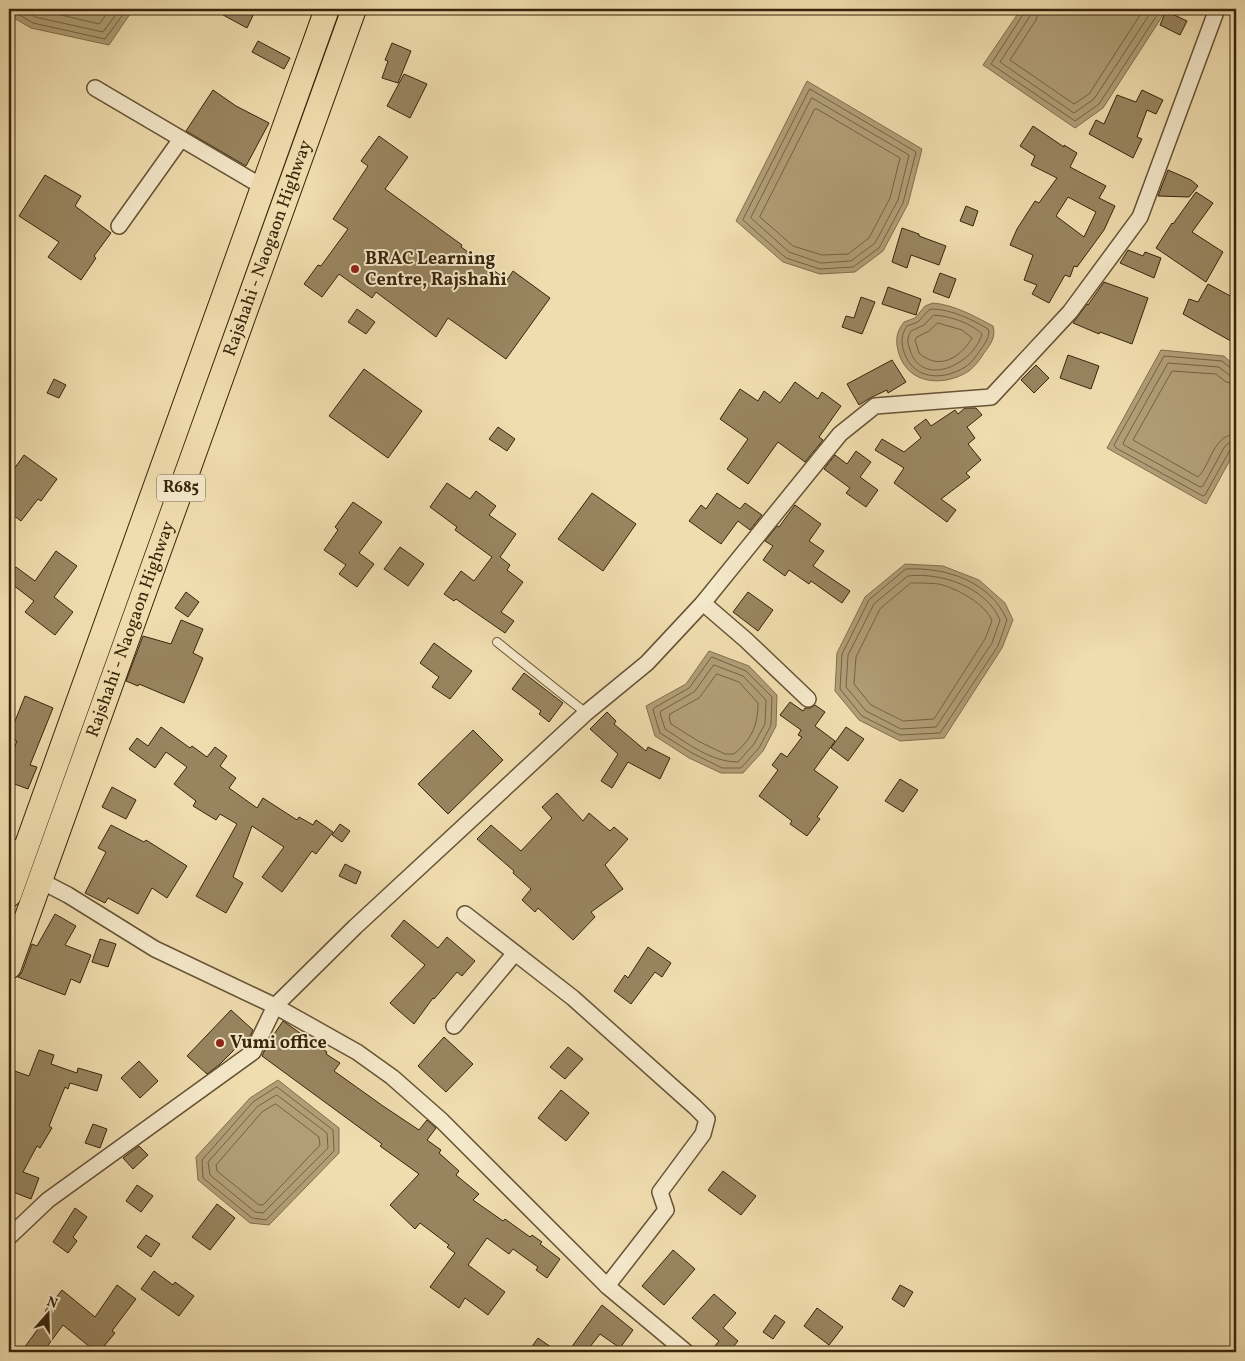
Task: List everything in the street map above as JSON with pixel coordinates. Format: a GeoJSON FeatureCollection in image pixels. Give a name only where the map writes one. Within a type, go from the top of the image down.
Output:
{"type":"FeatureCollection","features":[{"type":"Feature","properties":{"kind":"main road","name":"Rajshahi - Naogaon Highway"},"geometry":{"type":"LineString","coordinates":[[9,895],[16,849],[72,717],[327,9]]}},
{"type":"Feature","properties":{"kind":"main road","name":"Rajshahi - Naogaon Highway"},"geometry":{"type":"LineString","coordinates":[[9,967],[354,9]]}},
{"type":"Feature","properties":{"kind":"main road"},"geometry":{"type":"LineString","coordinates":[[72,717],[95,724]]}},
{"type":"Feature","properties":{"kind":"street"},"geometry":{"type":"LineString","coordinates":[[9,1237],[48,1200],[254,1052],[275,1006],[356,927],[586,713],[647,663],[703,604],[840,434],[875,406],[991,397],[1070,312],[1140,217],[1217,9]]}},
{"type":"Feature","properties":{"kind":"street"},"geometry":{"type":"LineString","coordinates":[[95,88],[263,187]]}},
{"type":"Feature","properties":{"kind":"street"},"geometry":{"type":"LineString","coordinates":[[119,226],[181,139]]}},
{"type":"Feature","properties":{"kind":"street"},"geometry":{"type":"LineString","coordinates":[[703,604],[746,640],[808,699]]}},
{"type":"Feature","properties":{"kind":"street"},"geometry":{"type":"LineString","coordinates":[[39,880],[68,895],[155,949],[275,1006],[357,1052],[392,1077],[442,1121],[607,1286],[686,1352]]}},
{"type":"Feature","properties":{"kind":"street"},"geometry":{"type":"LineString","coordinates":[[465,914],[573,998],[707,1119],[703,1134],[660,1192],[666,1210],[607,1286]]}},
{"type":"Feature","properties":{"kind":"street"},"geometry":{"type":"LineString","coordinates":[[454,1026],[515,953]]}},
{"type":"Feature","properties":{"kind":"lane"},"geometry":{"type":"LineString","coordinates":[[497,642],[586,713]]}},
{"type":"Feature","properties":{"kind":"water"},"geometry":{"type":"Polygon","coordinates":[[[9,9],[132,9],[109,45],[31,28],[9,15],[9,9]]]}},
{"type":"Feature","properties":{"kind":"water"},"geometry":{"type":"Polygon","coordinates":[[[1021,9],[1167,9],[1103,108],[1075,128],[983,65],[1021,9]]]}},
{"type":"Feature","properties":{"kind":"water"},"geometry":{"type":"Polygon","coordinates":[[[807,81],[922,149],[908,204],[883,251],[855,272],[820,274],[783,262],[736,221],[807,81]]]}},
{"type":"Feature","properties":{"kind":"water"},"geometry":{"type":"Polygon","coordinates":[[[933,303],[957,309],[993,326],[994,334],[989,347],[969,371],[959,376],[939,381],[928,380],[911,372],[899,354],[897,341],[899,329],[904,322],[915,318],[925,306],[933,303]]]}},
{"type":"Feature","properties":{"kind":"water"},"geometry":{"type":"Polygon","coordinates":[[[1161,350],[1224,356],[1236,367],[1236,449],[1206,504],[1107,448],[1161,350]]]}},
{"type":"Feature","properties":{"kind":"water"},"geometry":{"type":"Polygon","coordinates":[[[905,564],[943,566],[979,580],[1005,603],[1013,620],[1002,648],[944,738],[900,741],[859,720],[835,691],[837,653],[865,597],[905,564]]]}},
{"type":"Feature","properties":{"kind":"water"},"geometry":{"type":"Polygon","coordinates":[[[709,651],[749,666],[777,695],[776,726],[763,751],[743,773],[721,773],[689,758],[655,736],[646,706],[686,684],[709,651]]]}},
{"type":"Feature","properties":{"kind":"water"},"geometry":{"type":"Polygon","coordinates":[[[278,1080],[339,1128],[339,1153],[269,1225],[250,1223],[198,1180],[196,1157],[250,1098],[278,1080]]]}},
{"type":"Feature","properties":{"kind":"building"},"geometry":{"type":"Polygon","coordinates":[[[212,9],[256,9],[247,28],[212,9]]]}},
{"type":"Feature","properties":{"kind":"building"},"geometry":{"type":"Polygon","coordinates":[[[1166,11],[1187,21],[1180,35],[1160,25],[1166,11]]]}},
{"type":"Feature","properties":{"kind":"building"},"geometry":{"type":"Polygon","coordinates":[[[258,41],[290,58],[284,69],[252,52],[258,41]]]}},
{"type":"Feature","properties":{"kind":"building"},"geometry":{"type":"Polygon","coordinates":[[[392,43],[411,51],[398,83],[382,78],[388,61],[385,60],[392,43]]]}},
{"type":"Feature","properties":{"kind":"building"},"geometry":{"type":"Polygon","coordinates":[[[404,74],[427,84],[410,118],[387,106],[404,74]]]}},
{"type":"Feature","properties":{"kind":"building"},"geometry":{"type":"Polygon","coordinates":[[[213,90],[236,106],[269,123],[246,166],[186,131],[213,90]]]}},
{"type":"Feature","properties":{"kind":"building"},"geometry":{"type":"Polygon","coordinates":[[[1142,90],[1163,100],[1156,114],[1147,110],[1137,137],[1142,139],[1133,158],[1089,134],[1096,120],[1104,124],[1117,95],[1136,102],[1142,90]]]}},
{"type":"Feature","properties":{"kind":"building"},"geometry":{"type":"Polygon","coordinates":[[[1033,126],[1064,147],[1064,145],[1077,153],[1070,167],[1106,186],[1099,198],[1115,206],[1104,230],[1077,267],[1074,266],[1070,277],[1065,275],[1049,303],[1032,294],[1037,285],[1024,280],[1033,255],[1010,245],[1017,229],[1035,201],[1039,203],[1057,178],[1031,165],[1035,156],[1020,146],[1033,126]],[[1068,197],[1056,216],[1084,237],[1096,212],[1068,197]]]}},
{"type":"Feature","properties":{"kind":"building"},"geometry":{"type":"Polygon","coordinates":[[[379,136],[408,157],[385,189],[507,280],[513,271],[550,298],[506,359],[448,318],[436,337],[376,292],[372,298],[339,274],[322,297],[304,284],[318,265],[321,266],[348,229],[333,219],[368,166],[361,161],[379,136]]]}},
{"type":"Feature","properties":{"kind":"building"},"geometry":{"type":"Polygon","coordinates":[[[1168,170],[1191,180],[1198,186],[1189,197],[1158,196],[1168,170]]]}},
{"type":"Feature","properties":{"kind":"building"},"geometry":{"type":"Polygon","coordinates":[[[45,175],[81,196],[75,206],[111,233],[94,256],[96,258],[81,280],[48,257],[59,242],[19,216],[45,175]]]}},
{"type":"Feature","properties":{"kind":"building"},"geometry":{"type":"Polygon","coordinates":[[[1196,192],[1213,203],[1192,232],[1223,252],[1206,282],[1156,248],[1172,223],[1196,192]]]}},
{"type":"Feature","properties":{"kind":"building"},"geometry":{"type":"Polygon","coordinates":[[[966,206],[978,211],[973,226],[960,221],[966,206]]]}},
{"type":"Feature","properties":{"kind":"building"},"geometry":{"type":"Polygon","coordinates":[[[902,228],[946,246],[939,265],[911,255],[907,268],[892,262],[902,228]]]}},
{"type":"Feature","properties":{"kind":"building"},"geometry":{"type":"Polygon","coordinates":[[[1128,250],[1143,256],[1145,252],[1161,258],[1154,278],[1120,263],[1128,250]]]}},
{"type":"Feature","properties":{"kind":"building"},"geometry":{"type":"Polygon","coordinates":[[[940,273],[956,279],[949,298],[933,292],[940,273]]]}},
{"type":"Feature","properties":{"kind":"building"},"geometry":{"type":"Polygon","coordinates":[[[1104,282],[1148,298],[1132,344],[1100,332],[1099,334],[1073,323],[1104,282]]]}},
{"type":"Feature","properties":{"kind":"building"},"geometry":{"type":"Polygon","coordinates":[[[1208,284],[1236,299],[1236,344],[1183,314],[1189,299],[1198,302],[1208,284]]]}},
{"type":"Feature","properties":{"kind":"building"},"geometry":{"type":"Polygon","coordinates":[[[888,287],[921,299],[916,315],[882,304],[888,287]]]}},
{"type":"Feature","properties":{"kind":"building"},"geometry":{"type":"Polygon","coordinates":[[[861,297],[875,302],[862,334],[842,327],[846,316],[854,318],[861,297]]]}},
{"type":"Feature","properties":{"kind":"building"},"geometry":{"type":"Polygon","coordinates":[[[357,309],[375,322],[366,334],[348,322],[357,309]]]}},
{"type":"Feature","properties":{"kind":"building"},"geometry":{"type":"Polygon","coordinates":[[[1068,355],[1099,366],[1091,389],[1060,378],[1068,355]]]}},
{"type":"Feature","properties":{"kind":"building"},"geometry":{"type":"Polygon","coordinates":[[[892,360],[906,382],[888,393],[887,390],[859,405],[847,384],[892,360]]]}},
{"type":"Feature","properties":{"kind":"building"},"geometry":{"type":"Polygon","coordinates":[[[1036,365],[1049,378],[1034,393],[1021,380],[1036,365]]]}},
{"type":"Feature","properties":{"kind":"building"},"geometry":{"type":"Polygon","coordinates":[[[364,369],[422,411],[388,458],[329,416],[364,369]]]}},
{"type":"Feature","properties":{"kind":"building"},"geometry":{"type":"Polygon","coordinates":[[[54,379],[66,385],[59,398],[47,393],[54,379]]]}},
{"type":"Feature","properties":{"kind":"building"},"geometry":{"type":"Polygon","coordinates":[[[795,382],[818,399],[822,392],[841,406],[819,437],[823,440],[805,462],[778,442],[748,484],[727,469],[748,439],[720,419],[740,389],[758,401],[764,391],[780,403],[795,382]]]}},
{"type":"Feature","properties":{"kind":"building"},"geometry":{"type":"Polygon","coordinates":[[[965,408],[976,408],[982,415],[967,427],[975,438],[968,444],[981,460],[966,473],[970,477],[941,499],[956,510],[947,522],[894,483],[904,468],[875,450],[882,439],[904,452],[921,438],[914,428],[926,419],[931,426],[955,410],[958,414],[965,408]]]}},
{"type":"Feature","properties":{"kind":"building"},"geometry":{"type":"Polygon","coordinates":[[[498,427],[515,439],[507,451],[489,439],[498,427]]]}},
{"type":"Feature","properties":{"kind":"building"},"geometry":{"type":"Polygon","coordinates":[[[856,451],[871,462],[860,477],[878,490],[866,507],[846,493],[850,488],[824,469],[835,455],[847,464],[856,451]]]}},
{"type":"Feature","properties":{"kind":"building"},"geometry":{"type":"Polygon","coordinates":[[[24,455],[57,479],[41,501],[38,499],[21,521],[9,512],[9,476],[24,455]]]}},
{"type":"Feature","properties":{"kind":"building"},"geometry":{"type":"Polygon","coordinates":[[[447,483],[470,499],[476,491],[496,506],[489,515],[516,534],[500,557],[510,565],[507,570],[523,582],[501,612],[514,621],[505,633],[456,599],[454,601],[444,594],[461,571],[474,581],[492,557],[455,530],[457,527],[430,507],[447,483]]]}},
{"type":"Feature","properties":{"kind":"building"},"geometry":{"type":"Polygon","coordinates":[[[592,493],[636,524],[603,571],[558,539],[592,493]]]}},
{"type":"Feature","properties":{"kind":"building"},"geometry":{"type":"Polygon","coordinates":[[[717,493],[740,509],[745,503],[762,515],[750,530],[738,521],[721,544],[689,521],[701,505],[706,509],[717,493]]]}},
{"type":"Feature","properties":{"kind":"building"},"geometry":{"type":"Polygon","coordinates":[[[353,502],[382,522],[359,553],[374,564],[357,587],[339,574],[346,565],[324,550],[338,530],[335,527],[353,502]]]}},
{"type":"Feature","properties":{"kind":"building"},"geometry":{"type":"Polygon","coordinates":[[[795,505],[821,524],[809,541],[824,551],[813,566],[850,591],[842,603],[811,581],[809,584],[789,570],[785,576],[763,560],[773,546],[765,541],[777,526],[779,527],[795,505]]]}},
{"type":"Feature","properties":{"kind":"building"},"geometry":{"type":"Polygon","coordinates":[[[400,547],[424,564],[408,586],[384,569],[400,547]]]}},
{"type":"Feature","properties":{"kind":"building"},"geometry":{"type":"Polygon","coordinates":[[[56,551],[77,566],[54,597],[73,612],[55,635],[25,612],[34,601],[9,582],[9,576],[16,567],[35,581],[56,551]]]}},
{"type":"Feature","properties":{"kind":"building"},"geometry":{"type":"Polygon","coordinates":[[[186,592],[199,602],[188,617],[175,608],[186,592]]]}},
{"type":"Feature","properties":{"kind":"building"},"geometry":{"type":"Polygon","coordinates":[[[748,592],[773,610],[758,631],[733,612],[748,592]]]}},
{"type":"Feature","properties":{"kind":"building"},"geometry":{"type":"Polygon","coordinates":[[[181,620],[203,629],[193,653],[203,658],[184,703],[139,684],[138,686],[126,681],[143,636],[171,644],[181,620]]]}},
{"type":"Feature","properties":{"kind":"building"},"geometry":{"type":"Polygon","coordinates":[[[434,643],[472,671],[450,699],[432,687],[439,677],[420,663],[434,643]]]}},
{"type":"Feature","properties":{"kind":"building"},"geometry":{"type":"Polygon","coordinates":[[[524,673],[563,703],[549,722],[539,714],[541,711],[512,689],[524,673]]]}},
{"type":"Feature","properties":{"kind":"building"},"geometry":{"type":"Polygon","coordinates":[[[25,696],[53,708],[30,765],[37,767],[28,789],[9,782],[9,761],[17,741],[9,738],[9,736],[25,696]]]}},
{"type":"Feature","properties":{"kind":"building"},"geometry":{"type":"Polygon","coordinates":[[[790,702],[803,711],[805,708],[815,705],[825,712],[815,726],[835,741],[814,770],[838,787],[817,817],[820,819],[807,836],[790,824],[792,821],[759,796],[778,770],[772,765],[781,753],[787,757],[802,737],[798,735],[801,730],[780,715],[790,702]]]}},
{"type":"Feature","properties":{"kind":"building"},"geometry":{"type":"Polygon","coordinates":[[[607,712],[616,721],[614,724],[646,751],[648,747],[670,758],[660,779],[628,762],[612,788],[601,781],[618,754],[590,729],[607,712]]]}},
{"type":"Feature","properties":{"kind":"building"},"geometry":{"type":"Polygon","coordinates":[[[161,727],[190,748],[192,746],[207,757],[215,747],[227,756],[220,766],[236,778],[229,788],[257,808],[263,798],[297,820],[299,817],[313,825],[316,820],[333,832],[316,854],[312,851],[282,892],[262,877],[284,847],[252,826],[233,877],[243,883],[226,913],[196,896],[237,824],[220,814],[216,820],[193,806],[196,801],[174,784],[187,767],[166,752],[155,768],[129,749],[137,738],[148,746],[161,727]]]}},
{"type":"Feature","properties":{"kind":"building"},"geometry":{"type":"Polygon","coordinates":[[[846,727],[864,739],[848,761],[831,748],[846,727]]]}},
{"type":"Feature","properties":{"kind":"building"},"geometry":{"type":"Polygon","coordinates":[[[473,730],[503,760],[448,814],[418,784],[473,730]]]}},
{"type":"Feature","properties":{"kind":"building"},"geometry":{"type":"Polygon","coordinates":[[[900,779],[918,790],[903,812],[885,801],[900,779]]]}},
{"type":"Feature","properties":{"kind":"building"},"geometry":{"type":"Polygon","coordinates":[[[112,787],[136,800],[126,819],[102,807],[112,787]]]}},
{"type":"Feature","properties":{"kind":"building"},"geometry":{"type":"Polygon","coordinates":[[[557,793],[583,821],[589,813],[610,831],[614,827],[628,839],[605,865],[623,889],[591,912],[595,917],[573,940],[538,908],[535,912],[522,900],[531,889],[513,873],[514,871],[477,839],[491,825],[521,851],[552,818],[542,807],[557,793]]]}},
{"type":"Feature","properties":{"kind":"building"},"geometry":{"type":"Polygon","coordinates":[[[340,824],[350,831],[342,842],[332,835],[340,824]]]}},
{"type":"Feature","properties":{"kind":"building"},"geometry":{"type":"Polygon","coordinates":[[[111,825],[144,842],[146,840],[187,866],[167,898],[152,888],[138,914],[108,898],[105,903],[85,893],[106,852],[98,848],[111,825]]]}},
{"type":"Feature","properties":{"kind":"building"},"geometry":{"type":"Polygon","coordinates":[[[345,864],[361,872],[356,884],[339,876],[345,864]]]}},
{"type":"Feature","properties":{"kind":"building"},"geometry":{"type":"Polygon","coordinates":[[[55,914],[76,926],[65,945],[91,955],[80,983],[71,979],[65,995],[18,977],[22,972],[32,944],[37,946],[55,914]]]}},
{"type":"Feature","properties":{"kind":"building"},"geometry":{"type":"Polygon","coordinates":[[[404,920],[438,948],[447,937],[475,961],[462,976],[457,972],[433,998],[414,1024],[390,1003],[425,965],[391,936],[404,920]]]}},
{"type":"Feature","properties":{"kind":"building"},"geometry":{"type":"Polygon","coordinates":[[[100,939],[116,944],[108,967],[92,962],[100,939]]]}},
{"type":"Feature","properties":{"kind":"building"},"geometry":{"type":"Polygon","coordinates":[[[648,947],[671,963],[662,977],[655,972],[631,1004],[614,991],[625,975],[628,978],[648,947]]]}},
{"type":"Feature","properties":{"kind":"building","name":"Vumi office"},"geometry":{"type":"Polygon","coordinates":[[[231,1010],[253,1030],[246,1045],[242,1042],[207,1074],[187,1056],[231,1010]]]}},
{"type":"Feature","properties":{"kind":"building"},"geometry":{"type":"Polygon","coordinates":[[[283,1021],[340,1063],[334,1071],[383,1106],[419,1130],[427,1120],[436,1128],[427,1140],[441,1150],[439,1153],[459,1171],[456,1175],[479,1194],[473,1200],[503,1221],[505,1219],[530,1237],[532,1235],[542,1242],[540,1244],[560,1259],[547,1278],[536,1270],[538,1267],[513,1249],[509,1254],[487,1238],[468,1265],[505,1292],[488,1315],[465,1298],[459,1308],[430,1287],[455,1253],[447,1247],[449,1245],[420,1223],[415,1229],[390,1205],[419,1174],[380,1146],[382,1144],[262,1056],[268,1043],[283,1021]]]}},
{"type":"Feature","properties":{"kind":"building"},"geometry":{"type":"Polygon","coordinates":[[[444,1037],[473,1064],[446,1092],[418,1066],[444,1037]]]}},
{"type":"Feature","properties":{"kind":"building"},"geometry":{"type":"Polygon","coordinates":[[[568,1047],[583,1059],[565,1079],[550,1067],[568,1047]]]}},
{"type":"Feature","properties":{"kind":"building"},"geometry":{"type":"Polygon","coordinates":[[[39,1050],[54,1055],[51,1064],[77,1073],[78,1068],[102,1075],[97,1091],[70,1083],[68,1089],[65,1087],[49,1126],[52,1128],[40,1148],[37,1146],[23,1172],[39,1178],[31,1199],[13,1192],[9,1199],[9,1069],[29,1076],[39,1050]]]}},
{"type":"Feature","properties":{"kind":"building"},"geometry":{"type":"Polygon","coordinates":[[[139,1061],[158,1081],[140,1098],[121,1078],[139,1061]]]}},
{"type":"Feature","properties":{"kind":"building"},"geometry":{"type":"Polygon","coordinates":[[[561,1090],[589,1113],[566,1141],[538,1118],[561,1090]]]}},
{"type":"Feature","properties":{"kind":"building"},"geometry":{"type":"Polygon","coordinates":[[[93,1124],[107,1129],[100,1148],[85,1143],[93,1124]]]}},
{"type":"Feature","properties":{"kind":"building"},"geometry":{"type":"Polygon","coordinates":[[[139,1146],[148,1155],[133,1169],[123,1158],[139,1146]]]}},
{"type":"Feature","properties":{"kind":"building"},"geometry":{"type":"Polygon","coordinates":[[[723,1171],[756,1196],[741,1215],[708,1190],[723,1171]]]}},
{"type":"Feature","properties":{"kind":"building"},"geometry":{"type":"Polygon","coordinates":[[[137,1185],[153,1196],[141,1212],[126,1201],[137,1185]]]}},
{"type":"Feature","properties":{"kind":"building"},"geometry":{"type":"Polygon","coordinates":[[[217,1204],[235,1218],[210,1250],[192,1237],[217,1204]]]}},
{"type":"Feature","properties":{"kind":"building"},"geometry":{"type":"Polygon","coordinates":[[[75,1208],[87,1217],[73,1237],[77,1241],[68,1253],[53,1242],[75,1208]]]}},
{"type":"Feature","properties":{"kind":"building"},"geometry":{"type":"Polygon","coordinates":[[[146,1235],[160,1244],[151,1257],[137,1247],[146,1235]]]}},
{"type":"Feature","properties":{"kind":"building"},"geometry":{"type":"Polygon","coordinates":[[[673,1250],[695,1269],[664,1305],[642,1286],[673,1250]]]}},
{"type":"Feature","properties":{"kind":"building"},"geometry":{"type":"Polygon","coordinates":[[[154,1271],[173,1285],[175,1282],[194,1296],[179,1316],[141,1289],[154,1271]]]}},
{"type":"Feature","properties":{"kind":"building"},"geometry":{"type":"Polygon","coordinates":[[[117,1285],[136,1299],[112,1331],[115,1333],[99,1352],[96,1352],[63,1325],[43,1352],[21,1352],[49,1314],[45,1311],[62,1290],[95,1317],[117,1285]]]}},
{"type":"Feature","properties":{"kind":"building"},"geometry":{"type":"Polygon","coordinates":[[[900,1285],[913,1292],[904,1307],[892,1299],[900,1285]]]}},
{"type":"Feature","properties":{"kind":"building"},"geometry":{"type":"Polygon","coordinates":[[[714,1294],[736,1313],[723,1328],[738,1341],[729,1352],[720,1352],[714,1347],[719,1341],[692,1318],[714,1294]]]}},
{"type":"Feature","properties":{"kind":"building"},"geometry":{"type":"Polygon","coordinates":[[[602,1305],[633,1330],[620,1348],[600,1334],[586,1352],[568,1352],[602,1305]]]}},
{"type":"Feature","properties":{"kind":"building"},"geometry":{"type":"Polygon","coordinates":[[[817,1308],[843,1327],[829,1345],[804,1326],[817,1308]]]}},
{"type":"Feature","properties":{"kind":"building"},"geometry":{"type":"Polygon","coordinates":[[[775,1315],[785,1322],[773,1339],[763,1332],[775,1315]]]}},
{"type":"Feature","properties":{"kind":"building"},"geometry":{"type":"Polygon","coordinates":[[[538,1338],[558,1352],[528,1352],[538,1338]]]}},
{"type":"Feature","properties":{"kind":"place","name":"BRAC Learning Centre, Rajshahi"},"geometry":{"type":"Point","coordinates":[355,269]}},
{"type":"Feature","properties":{"kind":"place","name":"Vumi office"},"geometry":{"type":"Point","coordinates":[220,1043]}}]}
